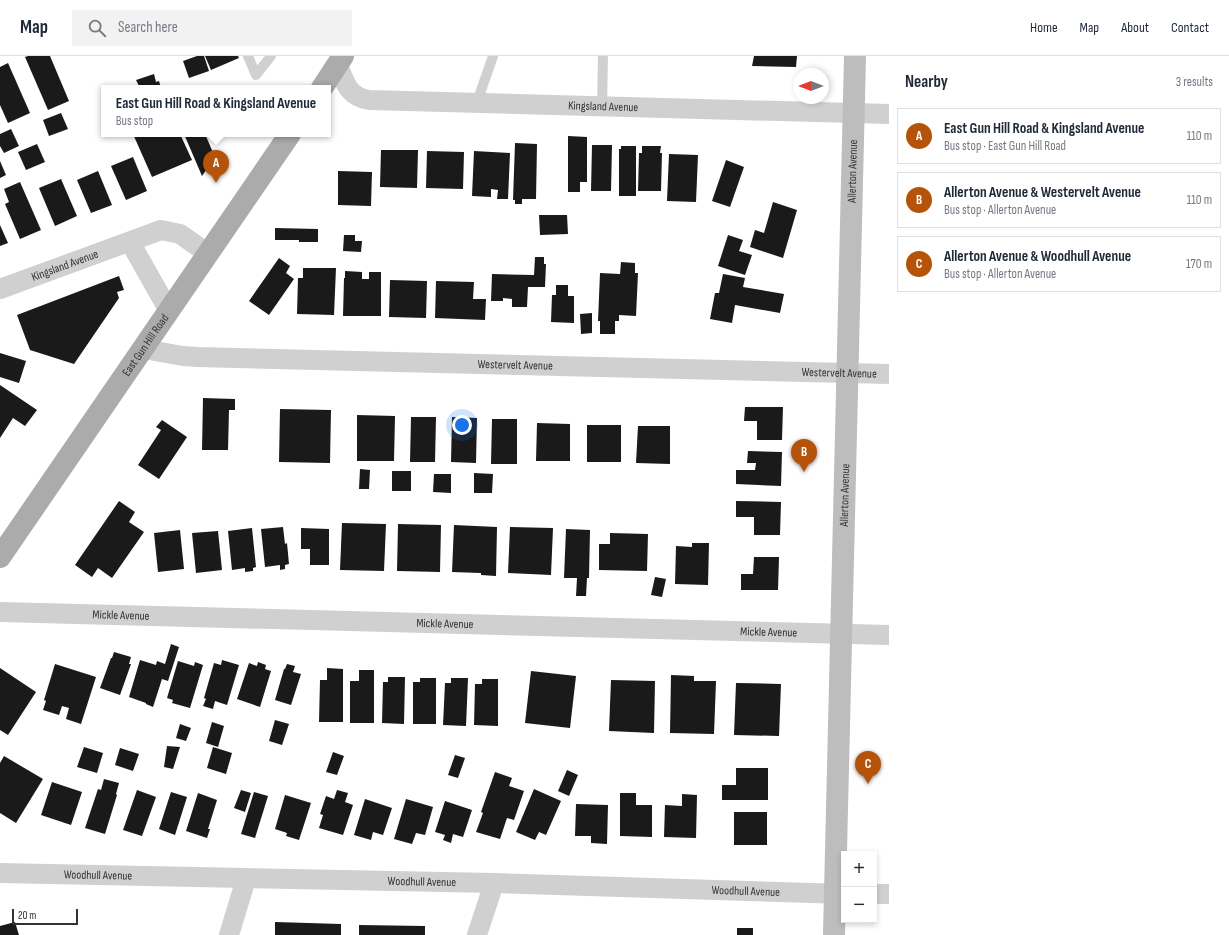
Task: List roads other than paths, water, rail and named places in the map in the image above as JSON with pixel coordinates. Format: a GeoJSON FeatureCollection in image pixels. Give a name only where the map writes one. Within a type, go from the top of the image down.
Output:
{"type":"FeatureCollection","features":[{"type":"Feature","properties":{"kind":"main road","name":"Allerton Avenue"},"geometry":{"type":"LineString","coordinates":[[834,935],[839,894],[841,634],[855,56]]}},
{"type":"Feature","properties":{"kind":"main road"},"geometry":{"type":"LineString","coordinates":[[324,85],[338,59]]}},
{"type":"Feature","properties":{"kind":"main road","name":"East Gun Hill Road"},"geometry":{"type":"LineString","coordinates":[[0,557],[288,137]]}},
{"type":"Feature","properties":{"kind":"street","name":"Kingsland Avenue"},"geometry":{"type":"LineString","coordinates":[[338,59],[349,89],[359,98],[369,100],[889,114]]}},
{"type":"Feature","properties":{"kind":"street","name":"Kingsland Avenue"},"geometry":{"type":"LineString","coordinates":[[0,289],[161,230],[180,234],[207,253]]}},
{"type":"Feature","properties":{"kind":"street"},"geometry":{"type":"LineString","coordinates":[[130,242],[169,311]]}},
{"type":"Feature","properties":{"kind":"street","name":"Westervelt Avenue"},"geometry":{"type":"LineString","coordinates":[[143,349],[197,357],[889,374]]}},
{"type":"Feature","properties":{"kind":"street","name":"Mickle Avenue"},"geometry":{"type":"LineString","coordinates":[[0,612],[889,635]]}},
{"type":"Feature","properties":{"kind":"street","name":"Woodhull Avenue"},"geometry":{"type":"LineString","coordinates":[[0,873],[494,883],[839,894]]}},
{"type":"Feature","properties":{"kind":"street"},"geometry":{"type":"LineString","coordinates":[[229,935],[246,879]]}},
{"type":"Feature","properties":{"kind":"street"},"geometry":{"type":"LineString","coordinates":[[477,935],[494,883]]}},
{"type":"Feature","properties":{"kind":"street"},"geometry":{"type":"LineString","coordinates":[[877,894],[889,894]]}},
{"type":"Feature","properties":{"kind":"lane"},"geometry":{"type":"LineString","coordinates":[[248,56],[256,75],[271,56]]}},
{"type":"Feature","properties":{"kind":"lane"},"geometry":{"type":"LineString","coordinates":[[477,102],[493,56]]}},
{"type":"Feature","properties":{"kind":"lane"},"geometry":{"type":"LineString","coordinates":[[602,106],[603,56]]}},
{"type":"Feature","properties":{"kind":"place","name":"East Gun Hill Road & Kingsland Avenue"},"geometry":{"type":"Point","coordinates":[216,183]}},
{"type":"Feature","properties":{"kind":"place","name":"Allerton Avenue & Westervelt Avenue"},"geometry":{"type":"Point","coordinates":[804,472]}},
{"type":"Feature","properties":{"kind":"place","name":"Allerton Avenue & Woodhull Avenue"},"geometry":{"type":"Point","coordinates":[868,784]}}]}
